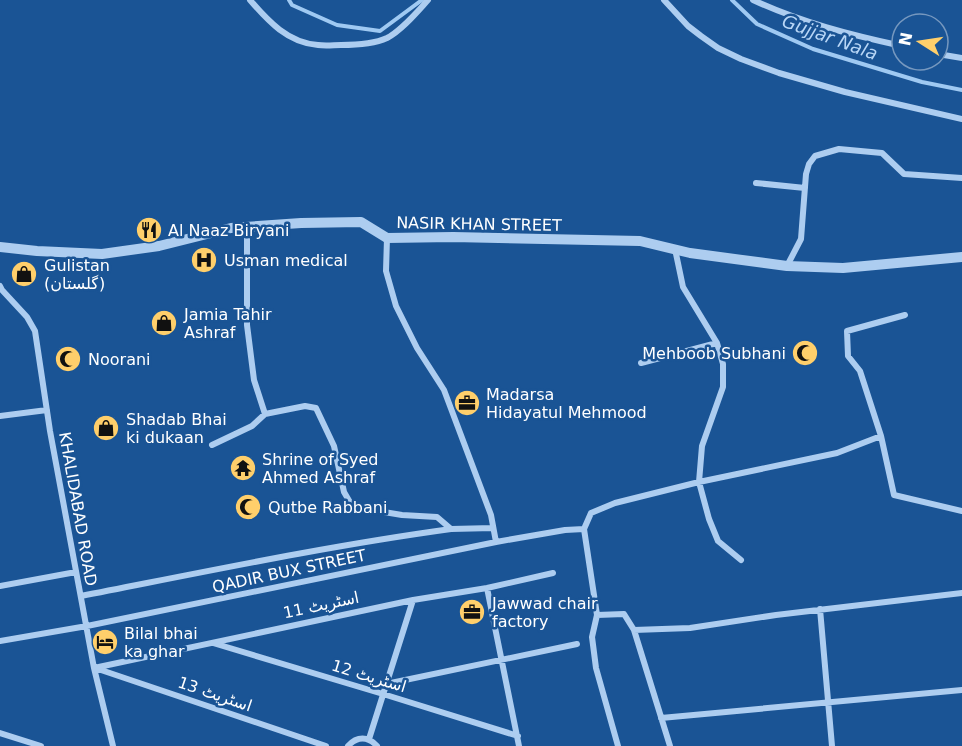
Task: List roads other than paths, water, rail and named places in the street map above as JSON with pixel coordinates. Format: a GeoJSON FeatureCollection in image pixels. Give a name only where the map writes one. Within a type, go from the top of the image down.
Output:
{"type":"FeatureCollection","features":[{"type":"Feature","properties":{"kind":"street"},"geometry":{"type":"LineString","coordinates":[[250,0],[276,28],[294,39],[318,45],[365,44],[387,38],[405,24],[428,0]]}},
{"type":"Feature","properties":{"kind":"street"},"geometry":{"type":"LineString","coordinates":[[664,0],[688,26],[701,36],[718,48],[741,59],[845,92],[962,119]]}},
{"type":"Feature","properties":{"kind":"street"},"geometry":{"type":"LineString","coordinates":[[753,0],[817,24],[890,43]]}},
{"type":"Feature","properties":{"kind":"street"},"geometry":{"type":"LineString","coordinates":[[787,266],[801,239],[807,174],[809,164],[816,156],[839,149],[882,153],[904,174],[962,178]]}},
{"type":"Feature","properties":{"kind":"street"},"geometry":{"type":"LineString","coordinates":[[756,183],[805,188]]}},
{"type":"Feature","properties":{"kind":"street","name":"NASIR KHAN STREET"},"geometry":{"type":"LineString","coordinates":[[0,247],[102,254],[159,246],[231,228],[361,222],[387,238],[640,241],[690,253],[787,266],[843,268],[962,257]]}},
{"type":"Feature","properties":{"kind":"street"},"geometry":{"type":"LineString","coordinates":[[247,227],[247,325],[254,380],[265,414]]}},
{"type":"Feature","properties":{"kind":"street"},"geometry":{"type":"LineString","coordinates":[[387,238],[386,271],[396,306],[417,348],[444,390],[491,515],[496,542]]}},
{"type":"Feature","properties":{"kind":"street"},"geometry":{"type":"LineString","coordinates":[[675,249],[683,287],[717,343],[723,364],[723,387],[702,446],[699,482],[709,519],[718,541],[741,560]]}},
{"type":"Feature","properties":{"kind":"street","name":"KHALIDABAD ROAD"},"geometry":{"type":"LineString","coordinates":[[0,286],[27,317],[35,331],[76,572],[94,668],[112,746]]}},
{"type":"Feature","properties":{"kind":"street"},"geometry":{"type":"LineString","coordinates":[[905,315],[847,331],[848,356],[860,371],[881,436],[894,495],[962,511]]}},
{"type":"Feature","properties":{"kind":"street"},"geometry":{"type":"LineString","coordinates":[[641,363],[717,343]]}},
{"type":"Feature","properties":{"kind":"street"},"geometry":{"type":"LineString","coordinates":[[212,445],[252,426],[265,414],[306,406],[316,408],[334,446],[344,492],[351,504],[402,515],[436,517],[451,529]]}},
{"type":"Feature","properties":{"kind":"street"},"geometry":{"type":"LineString","coordinates":[[0,416],[47,410]]}},
{"type":"Feature","properties":{"kind":"street"},"geometry":{"type":"LineString","coordinates":[[618,746],[596,668],[592,637],[597,615],[584,529],[591,513],[615,503],[699,482],[837,453],[881,436]]}},
{"type":"Feature","properties":{"kind":"street"},"geometry":{"type":"LineString","coordinates":[[81,596],[407,535],[451,529],[493,528]]}},
{"type":"Feature","properties":{"kind":"street","name":"QADIR BUX STREET"},"geometry":{"type":"LineString","coordinates":[[0,641],[87,626],[496,542],[584,529]]}},
{"type":"Feature","properties":{"kind":"street"},"geometry":{"type":"LineString","coordinates":[[0,586],[76,572]]}},
{"type":"Feature","properties":{"kind":"street","name":"اسٹریٹ 11"},"geometry":{"type":"LineString","coordinates":[[94,668],[413,600],[487,588],[554,573]]}},
{"type":"Feature","properties":{"kind":"street"},"geometry":{"type":"LineString","coordinates":[[487,588],[519,746]]}},
{"type":"Feature","properties":{"kind":"street"},"geometry":{"type":"LineString","coordinates":[[634,630],[690,628],[820,609],[962,593]]}},
{"type":"Feature","properties":{"kind":"street"},"geometry":{"type":"LineString","coordinates":[[369,739],[413,600]]}},
{"type":"Feature","properties":{"kind":"street"},"geometry":{"type":"LineString","coordinates":[[820,609],[832,746]]}},
{"type":"Feature","properties":{"kind":"street"},"geometry":{"type":"LineString","coordinates":[[597,615],[624,614],[634,630],[670,746]]}},
{"type":"Feature","properties":{"kind":"street","name":"اسٹریٹ 12"},"geometry":{"type":"LineString","coordinates":[[212,642],[518,736]]}},
{"type":"Feature","properties":{"kind":"street"},"geometry":{"type":"LineString","coordinates":[[386,684],[577,644]]}},
{"type":"Feature","properties":{"kind":"street","name":"اسٹریٹ 13"},"geometry":{"type":"LineString","coordinates":[[94,668],[326,746]]}},
{"type":"Feature","properties":{"kind":"street"},"geometry":{"type":"LineString","coordinates":[[662,718],[962,690]]}},
{"type":"Feature","properties":{"kind":"street"},"geometry":{"type":"LineString","coordinates":[[0,734],[41,746]]}},
{"type":"Feature","properties":{"kind":"street"},"geometry":{"type":"LineString","coordinates":[[348,746],[356,739],[362,738],[369,739],[377,746]]}},
{"type":"Feature","properties":{"kind":"waterway","name":"Gujjar Nala"},"geometry":{"type":"LineString","coordinates":[[289,0],[292,5],[337,25],[380,31],[422,0]]}},
{"type":"Feature","properties":{"kind":"waterway","name":"Gujjar Nala"},"geometry":{"type":"LineString","coordinates":[[732,0],[757,24],[813,49],[922,82],[962,90]]}},
{"type":"Feature","properties":{"kind":"place","name":"Al Naaz Biryani"},"geometry":{"type":"Point","coordinates":[149,230]}},
{"type":"Feature","properties":{"kind":"place","name":"Usman medical"},"geometry":{"type":"Point","coordinates":[204,260]}},
{"type":"Feature","properties":{"kind":"place","name":"Gulistan (گلستان)"},"geometry":{"type":"Point","coordinates":[24,274]}},
{"type":"Feature","properties":{"kind":"place","name":"Jamia Tahir Ashraf"},"geometry":{"type":"Point","coordinates":[164,323]}},
{"type":"Feature","properties":{"kind":"place","name":"Mehboob Subhani"},"geometry":{"type":"Point","coordinates":[805,353]}},
{"type":"Feature","properties":{"kind":"place","name":"Noorani"},"geometry":{"type":"Point","coordinates":[68,359]}},
{"type":"Feature","properties":{"kind":"place","name":"Madarsa Hidayatul Mehmood"},"geometry":{"type":"Point","coordinates":[467,403]}},
{"type":"Feature","properties":{"kind":"place","name":"Shadab Bhai ki dukaan"},"geometry":{"type":"Point","coordinates":[106,428]}},
{"type":"Feature","properties":{"kind":"place","name":"Shrine of Syed Ahmed Ashraf"},"geometry":{"type":"Point","coordinates":[243,468]}},
{"type":"Feature","properties":{"kind":"place","name":"Qutbe Rabbani"},"geometry":{"type":"Point","coordinates":[248,507]}},
{"type":"Feature","properties":{"kind":"place","name":"Jawwad chair factory"},"geometry":{"type":"Point","coordinates":[472,612]}},
{"type":"Feature","properties":{"kind":"place","name":"Bilal bhai ka ghar"},"geometry":{"type":"Point","coordinates":[105,642]}}]}
